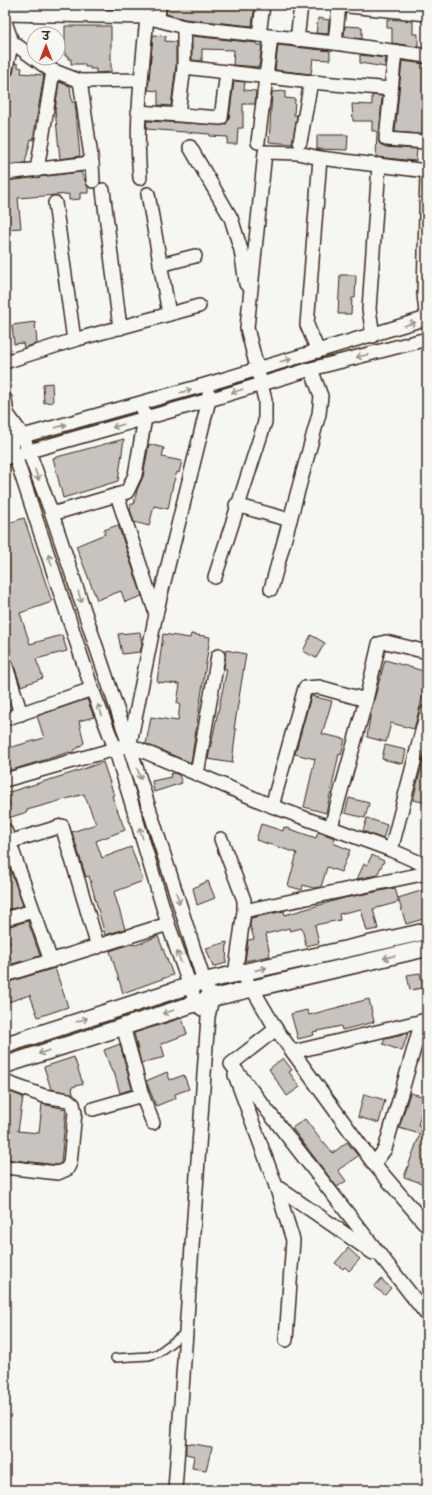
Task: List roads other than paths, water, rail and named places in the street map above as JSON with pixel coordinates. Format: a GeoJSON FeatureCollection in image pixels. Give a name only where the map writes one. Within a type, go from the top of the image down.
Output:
{"type":"FeatureCollection","features":[{"type":"Feature","properties":{"kind":"street"},"geometry":{"type":"LineString","coordinates":[[140,178],[136,142],[141,80],[152,18],[159,5]]}},
{"type":"Feature","properties":{"kind":"street"},"geometry":{"type":"LineString","coordinates":[[258,142],[268,76],[263,5]]}},
{"type":"Feature","properties":{"kind":"street"},"geometry":{"type":"LineString","coordinates":[[297,40],[301,5]]}},
{"type":"Feature","properties":{"kind":"street"},"geometry":{"type":"LineString","coordinates":[[335,43],[339,5],[427,14]]}},
{"type":"Feature","properties":{"kind":"street"},"geometry":{"type":"LineString","coordinates":[[5,14],[99,10],[152,18],[184,27],[335,43],[427,56]]}},
{"type":"Feature","properties":{"kind":"street"},"geometry":{"type":"LineString","coordinates":[[5,22],[12,42],[5,72]]}},
{"type":"Feature","properties":{"kind":"street"},"geometry":{"type":"LineString","coordinates":[[178,114],[184,66],[184,27]]}},
{"type":"Feature","properties":{"kind":"street"},"geometry":{"type":"LineString","coordinates":[[12,42],[54,71],[80,81],[141,80]]}},
{"type":"Feature","properties":{"kind":"street"},"geometry":{"type":"LineString","coordinates":[[395,52],[386,139],[427,142]]}},
{"type":"Feature","properties":{"kind":"street"},"geometry":{"type":"LineString","coordinates":[[184,66],[310,82],[391,89]]}},
{"type":"Feature","properties":{"kind":"street"},"geometry":{"type":"LineString","coordinates":[[37,170],[54,71]]}},
{"type":"Feature","properties":{"kind":"street"},"geometry":{"type":"LineString","coordinates":[[138,112],[221,118],[227,72]]}},
{"type":"Feature","properties":{"kind":"street"},"geometry":{"type":"LineString","coordinates":[[80,81],[92,163],[98,185],[120,328]]}},
{"type":"Feature","properties":{"kind":"street"},"geometry":{"type":"LineString","coordinates":[[300,142],[310,82]]}},
{"type":"Feature","properties":{"kind":"street"},"geometry":{"type":"LineString","coordinates":[[190,147],[231,218],[240,250],[249,299]]}},
{"type":"Feature","properties":{"kind":"street"},"geometry":{"type":"LineString","coordinates":[[8,441],[208,384],[258,368],[427,320],[424,294],[427,172],[320,158],[298,153],[265,152],[247,328],[258,368],[265,400],[265,422],[236,505],[214,577]]}},
{"type":"Feature","properties":{"kind":"street"},"geometry":{"type":"LineString","coordinates":[[318,351],[308,325],[320,158]]}},
{"type":"Feature","properties":{"kind":"street"},"geometry":{"type":"LineString","coordinates":[[5,173],[92,163]]}},
{"type":"Feature","properties":{"kind":"street"},"geometry":{"type":"LineString","coordinates":[[373,336],[369,309],[379,165]]}},
{"type":"Feature","properties":{"kind":"street"},"geometry":{"type":"LineString","coordinates":[[148,194],[169,314]]}},
{"type":"Feature","properties":{"kind":"street"},"geometry":{"type":"LineString","coordinates":[[55,203],[74,340]]}},
{"type":"Feature","properties":{"kind":"street"},"geometry":{"type":"LineString","coordinates":[[160,265],[195,256]]}},
{"type":"Feature","properties":{"kind":"street"},"geometry":{"type":"LineString","coordinates":[[5,362],[74,340],[199,306]]}},
{"type":"Feature","properties":{"kind":"street"},"geometry":{"type":"LineString","coordinates":[[16,455],[209,400],[310,369],[427,339]]}},
{"type":"Feature","properties":{"kind":"street"},"geometry":{"type":"LineString","coordinates":[[271,589],[319,414],[320,396],[310,369]]}},
{"type":"Feature","properties":{"kind":"street"},"geometry":{"type":"LineString","coordinates":[[129,745],[156,614],[209,400],[208,384]]}},
{"type":"Feature","properties":{"kind":"street"},"geometry":{"type":"LineString","coordinates":[[5,399],[8,415],[8,441],[52,514],[129,745],[196,983],[196,1003],[208,1017]]}},
{"type":"Feature","properties":{"kind":"street"},"geometry":{"type":"LineString","coordinates":[[52,514],[127,492],[135,475],[145,418],[142,403]]}},
{"type":"Feature","properties":{"kind":"street"},"geometry":{"type":"LineString","coordinates":[[8,415],[23,436]]}},
{"type":"Feature","properties":{"kind":"street"},"geometry":{"type":"LineString","coordinates":[[23,436],[16,455],[92,689],[115,748],[168,924],[196,983],[212,998]]}},
{"type":"Feature","properties":{"kind":"street"},"geometry":{"type":"LineString","coordinates":[[117,495],[156,614]]}},
{"type":"Feature","properties":{"kind":"street"},"geometry":{"type":"LineString","coordinates":[[236,505],[290,520]]}},
{"type":"Feature","properties":{"kind":"street"},"geometry":{"type":"LineString","coordinates":[[331,827],[366,700],[379,644],[386,642],[427,652]]}},
{"type":"Feature","properties":{"kind":"street"},"geometry":{"type":"LineString","coordinates":[[197,774],[218,656]]}},
{"type":"Feature","properties":{"kind":"street"},"geometry":{"type":"LineString","coordinates":[[5,663],[21,714]]}},
{"type":"Feature","properties":{"kind":"street"},"geometry":{"type":"LineString","coordinates":[[272,806],[305,688],[319,687],[366,700]]}},
{"type":"Feature","properties":{"kind":"street"},"geometry":{"type":"LineString","coordinates":[[5,719],[92,689]]}},
{"type":"Feature","properties":{"kind":"street"},"geometry":{"type":"LineString","coordinates":[[390,850],[427,712]]}},
{"type":"Feature","properties":{"kind":"street"},"geometry":{"type":"LineString","coordinates":[[5,780],[129,745],[272,806],[331,827],[427,866]]}},
{"type":"Feature","properties":{"kind":"street"},"geometry":{"type":"LineString","coordinates":[[51,961],[7,836],[62,826],[98,947]]}},
{"type":"Feature","properties":{"kind":"street"},"geometry":{"type":"LineString","coordinates":[[221,839],[241,890],[244,911],[238,975]]}},
{"type":"Feature","properties":{"kind":"street"},"geometry":{"type":"LineString","coordinates":[[244,911],[427,873]]}},
{"type":"Feature","properties":{"kind":"street"},"geometry":{"type":"LineString","coordinates":[[5,919],[33,911]]}},
{"type":"Feature","properties":{"kind":"street"},"geometry":{"type":"LineString","coordinates":[[5,975],[168,924]]}},
{"type":"Feature","properties":{"kind":"street"},"geometry":{"type":"LineString","coordinates":[[5,1045],[196,983],[238,975],[427,931]]}},
{"type":"Feature","properties":{"kind":"street"},"geometry":{"type":"LineString","coordinates":[[5,1064],[212,998],[427,948]]}},
{"type":"Feature","properties":{"kind":"street"},"geometry":{"type":"LineString","coordinates":[[238,975],[252,988],[276,1028],[374,1164],[426,1220]]}},
{"type":"Feature","properties":{"kind":"street"},"geometry":{"type":"LineString","coordinates":[[175,1490],[208,1017],[212,998]]}},
{"type":"Feature","properties":{"kind":"street"},"geometry":{"type":"LineString","coordinates":[[293,1052],[425,1021]]}},
{"type":"Feature","properties":{"kind":"street"},"geometry":{"type":"LineString","coordinates":[[374,1164],[385,1149],[425,1021]]}},
{"type":"Feature","properties":{"kind":"street"},"geometry":{"type":"LineString","coordinates":[[123,1026],[142,1095],[153,1123]]}},
{"type":"Feature","properties":{"kind":"street"},"geometry":{"type":"LineString","coordinates":[[231,1064],[276,1028]]}},
{"type":"Feature","properties":{"kind":"street"},"geometry":{"type":"LineString","coordinates":[[231,1064],[276,1186],[293,1240],[286,1340]]}},
{"type":"Feature","properties":{"kind":"street"},"geometry":{"type":"LineString","coordinates":[[231,1064],[427,1315]]}},
{"type":"Feature","properties":{"kind":"street"},"geometry":{"type":"LineString","coordinates":[[5,1082],[44,1096],[68,1100],[73,1104],[74,1112],[70,1163],[66,1168],[58,1173],[5,1167]]}},
{"type":"Feature","properties":{"kind":"street"},"geometry":{"type":"LineString","coordinates":[[93,1109],[142,1095]]}},
{"type":"Feature","properties":{"kind":"street"},"geometry":{"type":"LineString","coordinates":[[276,1186],[383,1260]]}},
{"type":"Feature","properties":{"kind":"lane"},"geometry":{"type":"LineString","coordinates":[[115,1358],[158,1353],[186,1332]]}}]}
